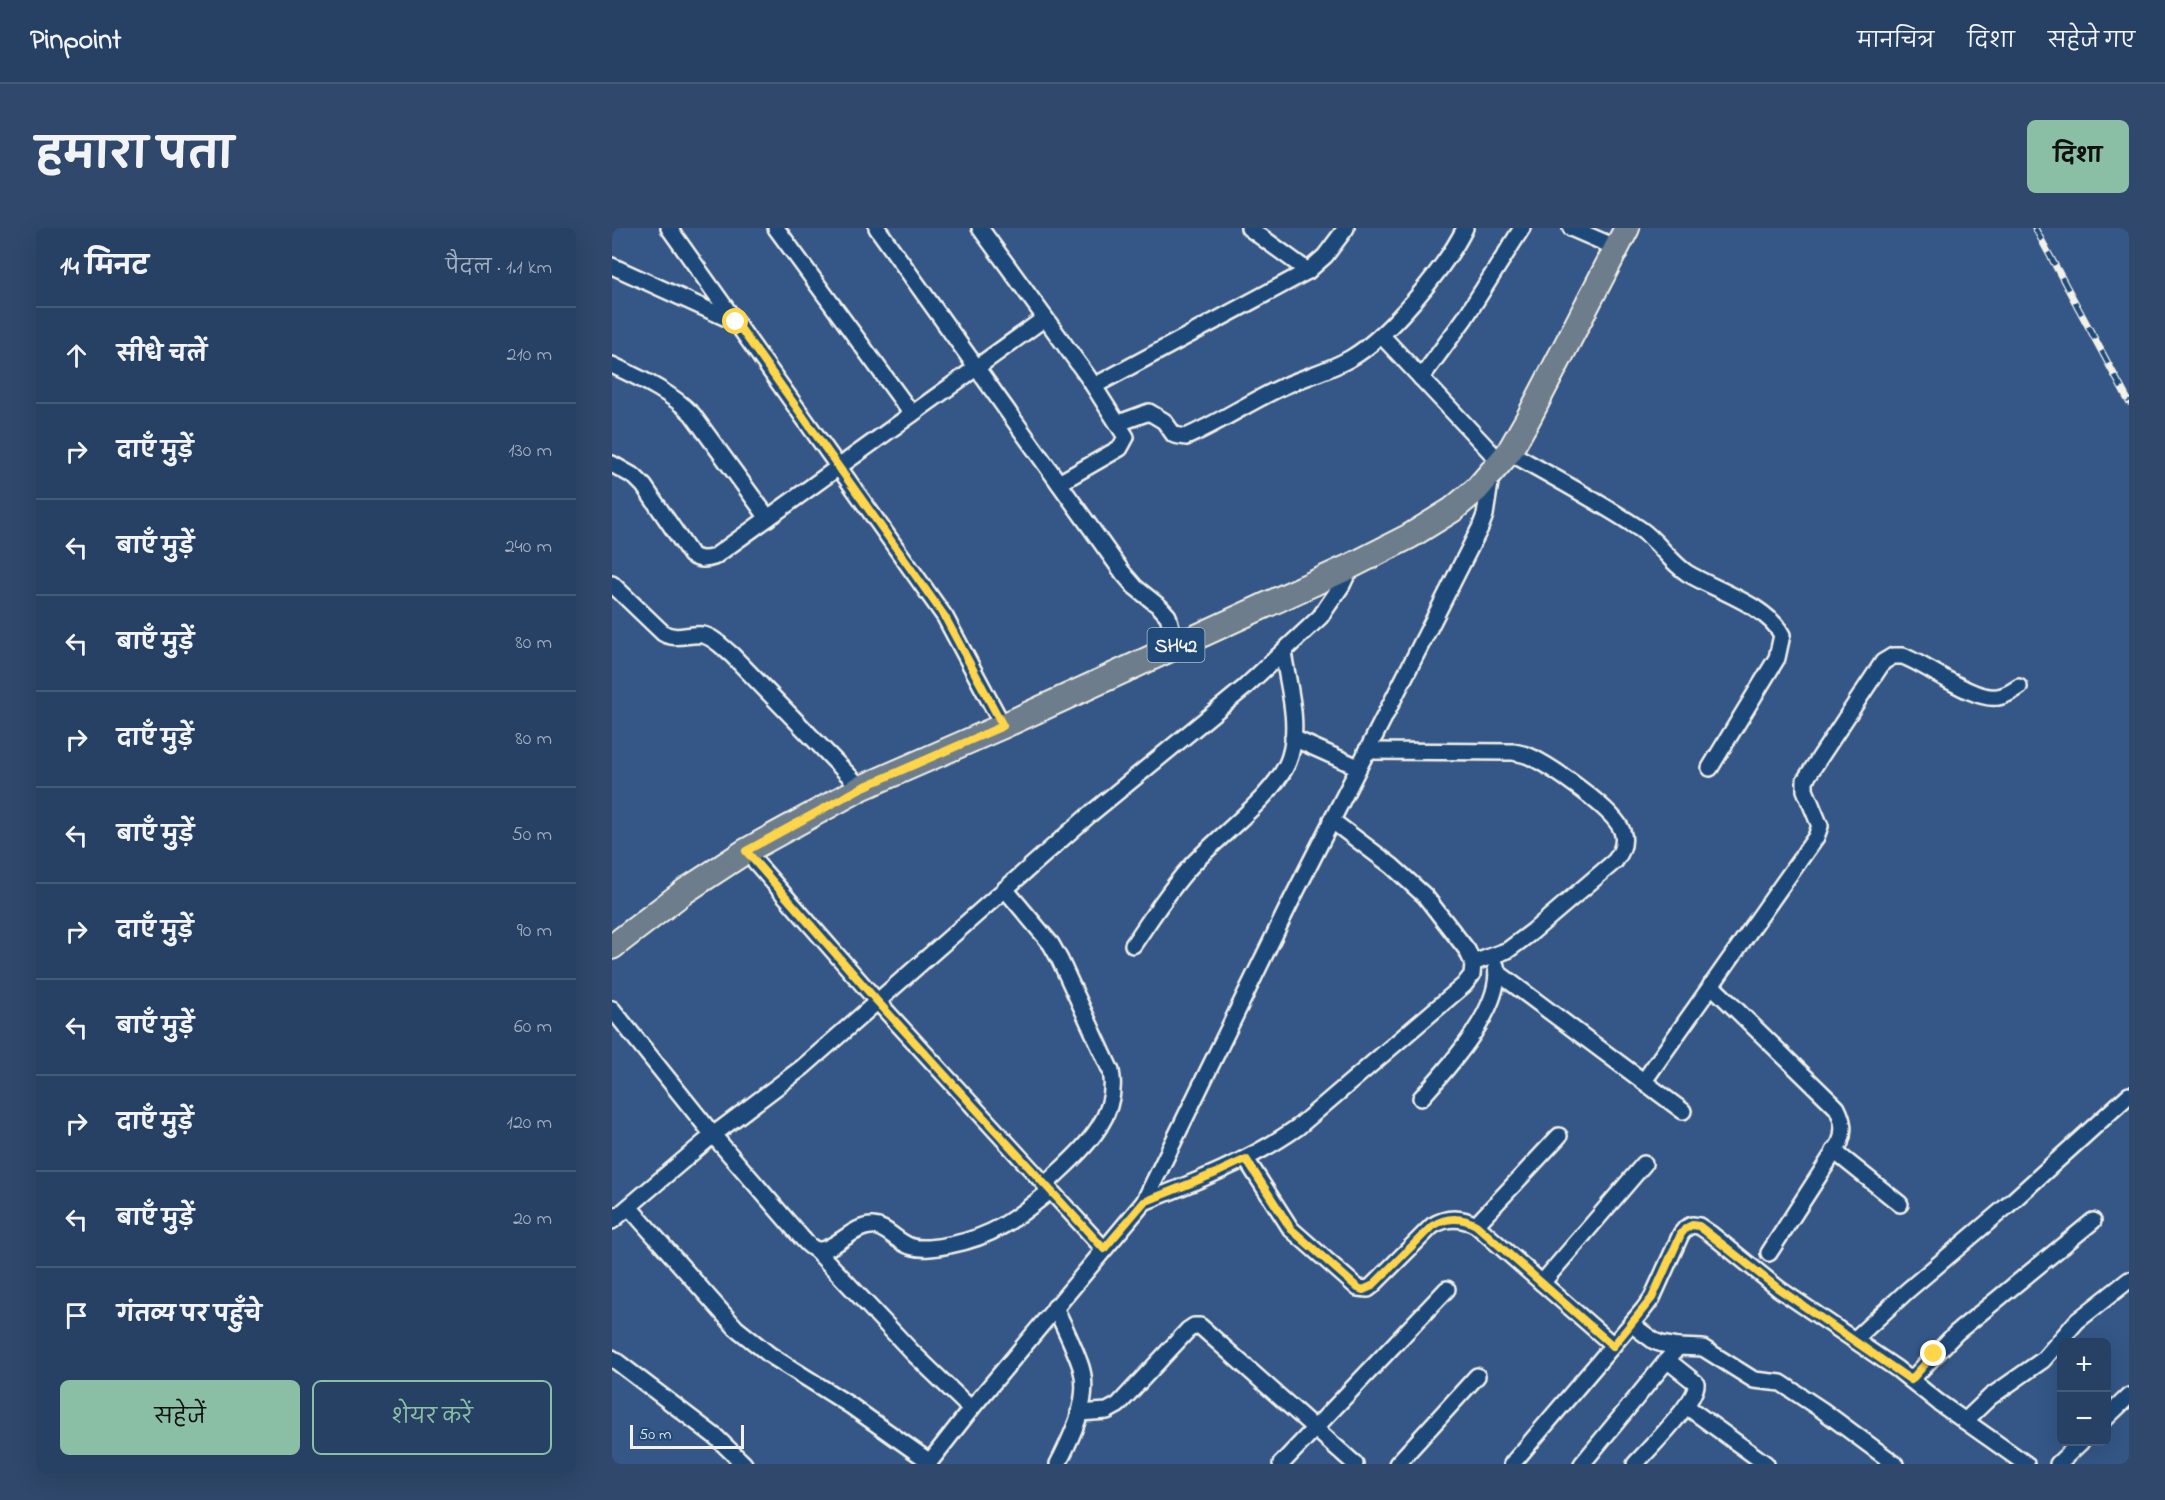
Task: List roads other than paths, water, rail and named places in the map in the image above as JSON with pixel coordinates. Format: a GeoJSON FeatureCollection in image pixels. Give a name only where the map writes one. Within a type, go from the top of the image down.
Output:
{"type":"FeatureCollection","features":[{"type":"Feature","properties":{"kind":"main road","name":"SH42"},"geometry":{"type":"LineString","coordinates":[[612,947],[685,891],[746,851],[861,788],[1003,726],[1351,566],[1410,536],[1452,510],[1477,489],[1500,463],[1529,417],[1622,238]]}},
{"type":"Feature","properties":{"kind":"street"},"geometry":{"type":"LineString","coordinates":[[669,228],[945,617],[1003,726]]}},
{"type":"Feature","properties":{"kind":"street"},"geometry":{"type":"LineString","coordinates":[[776,228],[912,414]]}},
{"type":"Feature","properties":{"kind":"street"},"geometry":{"type":"LineString","coordinates":[[877,228],[1129,580],[1168,616],[1176,646]]}},
{"type":"Feature","properties":{"kind":"street"},"geometry":{"type":"LineString","coordinates":[[980,228],[1094,386],[1126,437],[1120,448],[1059,483]]}},
{"type":"Feature","properties":{"kind":"street"},"geometry":{"type":"LineString","coordinates":[[1094,386],[1308,271],[1325,256],[1346,228]]}},
{"type":"Feature","properties":{"kind":"street"},"geometry":{"type":"LineString","coordinates":[[1119,423],[1149,412],[1164,421],[1174,435],[1186,437],[1279,389],[1352,358],[1381,335],[1444,263],[1465,228]]}},
{"type":"Feature","properties":{"kind":"street"},"geometry":{"type":"LineString","coordinates":[[1421,378],[1465,318],[1522,228]]}},
{"type":"Feature","properties":{"kind":"street"},"geometry":{"type":"LineString","coordinates":[[1571,228],[1622,238]]}},
{"type":"Feature","properties":{"kind":"street"},"geometry":{"type":"LineString","coordinates":[[1250,229],[1308,271]]}},
{"type":"Feature","properties":{"kind":"street"},"geometry":{"type":"LineString","coordinates":[[612,266],[736,322]]}},
{"type":"Feature","properties":{"kind":"street"},"geometry":{"type":"LineString","coordinates":[[612,464],[635,477],[644,486],[692,555],[705,560],[714,557],[1045,318]]}},
{"type":"Feature","properties":{"kind":"street"},"geometry":{"type":"LineString","coordinates":[[1381,335],[1500,463],[1640,530],[1683,570],[1758,612],[1779,628],[1782,635],[1777,658],[1710,768]]}},
{"type":"Feature","properties":{"kind":"street"},"geometry":{"type":"LineString","coordinates":[[612,365],[659,388],[683,405],[768,518]]}},
{"type":"Feature","properties":{"kind":"street"},"geometry":{"type":"LineString","coordinates":[[628,1207],[736,1328],[770,1355],[859,1412],[929,1463],[1055,1307],[1144,1202],[1331,820],[1480,528],[1500,463]]}},
{"type":"Feature","properties":{"kind":"street"},"geometry":{"type":"LineString","coordinates":[[612,1221],[714,1135],[803,1067],[1088,816],[1244,688],[1320,617],[1342,585],[1351,566]]}},
{"type":"Feature","properties":{"kind":"street"},"geometry":{"type":"LineString","coordinates":[[612,584],[669,637],[703,635],[714,640],[861,788]]}},
{"type":"Feature","properties":{"kind":"street"},"geometry":{"type":"LineString","coordinates":[[1132,945],[1191,866],[1279,778],[1291,755],[1294,716],[1283,652]]}},
{"type":"Feature","properties":{"kind":"street"},"geometry":{"type":"LineString","coordinates":[[1644,1082],[1816,837],[1820,826],[1807,797],[1805,780],[1883,662],[1893,656],[1903,656],[1973,693],[1987,697],[2009,694],[2019,687]]}},
{"type":"Feature","properties":{"kind":"street"},"geometry":{"type":"LineString","coordinates":[[1293,738],[1358,766]]}},
{"type":"Feature","properties":{"kind":"street"},"geometry":{"type":"LineString","coordinates":[[1366,750],[1523,754],[1540,762],[1569,782],[1608,811],[1619,824],[1623,833],[1623,843],[1622,852],[1615,861],[1508,950],[1473,963]]}},
{"type":"Feature","properties":{"kind":"street"},"geometry":{"type":"LineString","coordinates":[[1144,1202],[1246,1159],[1298,1127],[1455,993],[1472,975],[1473,963],[1467,950],[1425,896],[1392,866],[1331,820]]}},
{"type":"Feature","properties":{"kind":"street"},"geometry":{"type":"LineString","coordinates":[[746,851],[877,1001],[1104,1249]]}},
{"type":"Feature","properties":{"kind":"street"},"geometry":{"type":"LineString","coordinates":[[816,1250],[823,1250],[850,1232],[872,1225],[912,1247],[933,1248],[993,1233],[1013,1221],[1047,1188],[1101,1125],[1111,1104],[1113,1082],[1111,1071],[1060,960],[1051,945],[1005,889]]}},
{"type":"Feature","properties":{"kind":"street"},"geometry":{"type":"LineString","coordinates":[[1421,1098],[1453,1061],[1481,1020],[1496,988],[1497,972],[1494,956]]}},
{"type":"Feature","properties":{"kind":"street"},"geometry":{"type":"LineString","coordinates":[[1497,972],[1683,1111]]}},
{"type":"Feature","properties":{"kind":"street"},"geometry":{"type":"LineString","coordinates":[[1711,985],[1837,1108],[1842,1121],[1844,1134],[1769,1252]]}},
{"type":"Feature","properties":{"kind":"street"},"geometry":{"type":"LineString","coordinates":[[612,1009],[714,1135],[801,1237],[913,1353],[971,1409]]}},
{"type":"Feature","properties":{"kind":"street"},"geometry":{"type":"LineString","coordinates":[[1854,1340],[1907,1291],[1999,1214],[2129,1095]]}},
{"type":"Feature","properties":{"kind":"street"},"geometry":{"type":"LineString","coordinates":[[1476,1225],[1559,1136]]}},
{"type":"Feature","properties":{"kind":"street"},"geometry":{"type":"LineString","coordinates":[[1834,1151],[1900,1204]]}},
{"type":"Feature","properties":{"kind":"street"},"geometry":{"type":"LineString","coordinates":[[1246,1159],[1291,1229],[1358,1288],[1363,1290],[1372,1286],[1437,1223],[1460,1218],[1476,1225],[1613,1346]]}},
{"type":"Feature","properties":{"kind":"street"},"geometry":{"type":"LineString","coordinates":[[1542,1283],[1644,1164]]}},
{"type":"Feature","properties":{"kind":"street"},"geometry":{"type":"LineString","coordinates":[[1911,1380],[1956,1333],[2093,1221]]}},
{"type":"Feature","properties":{"kind":"street"},"geometry":{"type":"LineString","coordinates":[[1512,1464],[1652,1298],[1681,1234],[1692,1225],[1699,1226],[1711,1234],[1779,1289],[1911,1380],[2026,1464]]}},
{"type":"Feature","properties":{"kind":"street"},"geometry":{"type":"LineString","coordinates":[[1965,1421],[1990,1397],[2043,1360],[2077,1322],[2129,1280]]}},
{"type":"Feature","properties":{"kind":"street"},"geometry":{"type":"LineString","coordinates":[[1281,1464],[1447,1289]]}},
{"type":"Feature","properties":{"kind":"street"},"geometry":{"type":"LineString","coordinates":[[1055,1307],[1082,1368],[1083,1394],[1079,1413],[1058,1464]]}},
{"type":"Feature","properties":{"kind":"street"},"geometry":{"type":"LineString","coordinates":[[1631,1324],[1654,1341],[1678,1347],[1703,1348],[1754,1380],[1772,1381],[1789,1388],[1895,1464]]}},
{"type":"Feature","properties":{"kind":"street"},"geometry":{"type":"LineString","coordinates":[[1079,1413],[1107,1411],[1118,1405],[1188,1330],[1194,1326],[1200,1326],[1355,1464]]}},
{"type":"Feature","properties":{"kind":"street"},"geometry":{"type":"LineString","coordinates":[[1582,1464],[1678,1347]]}},
{"type":"Feature","properties":{"kind":"street"},"geometry":{"type":"LineString","coordinates":[[612,1358],[716,1437],[744,1464]]}},
{"type":"Feature","properties":{"kind":"street"},"geometry":{"type":"LineString","coordinates":[[1635,1464],[1695,1393],[1696,1383],[1667,1360]]}},
{"type":"Feature","properties":{"kind":"street"},"geometry":{"type":"LineString","coordinates":[[1396,1464],[1478,1376]]}},
{"type":"Feature","properties":{"kind":"street"},"geometry":{"type":"LineString","coordinates":[[2111,1413],[2129,1396]]}},
{"type":"Feature","properties":{"kind":"street"},"geometry":{"type":"LineString","coordinates":[[1686,1406],[1766,1464]]}},
{"type":"Feature","properties":{"kind":"street"},"geometry":{"type":"LineString","coordinates":[[2058,1464],[2078,1446]]}},
{"type":"Feature","properties":{"kind":"railway"},"geometry":{"type":"LineString","coordinates":[[2035,228],[2129,402]]}}]}
